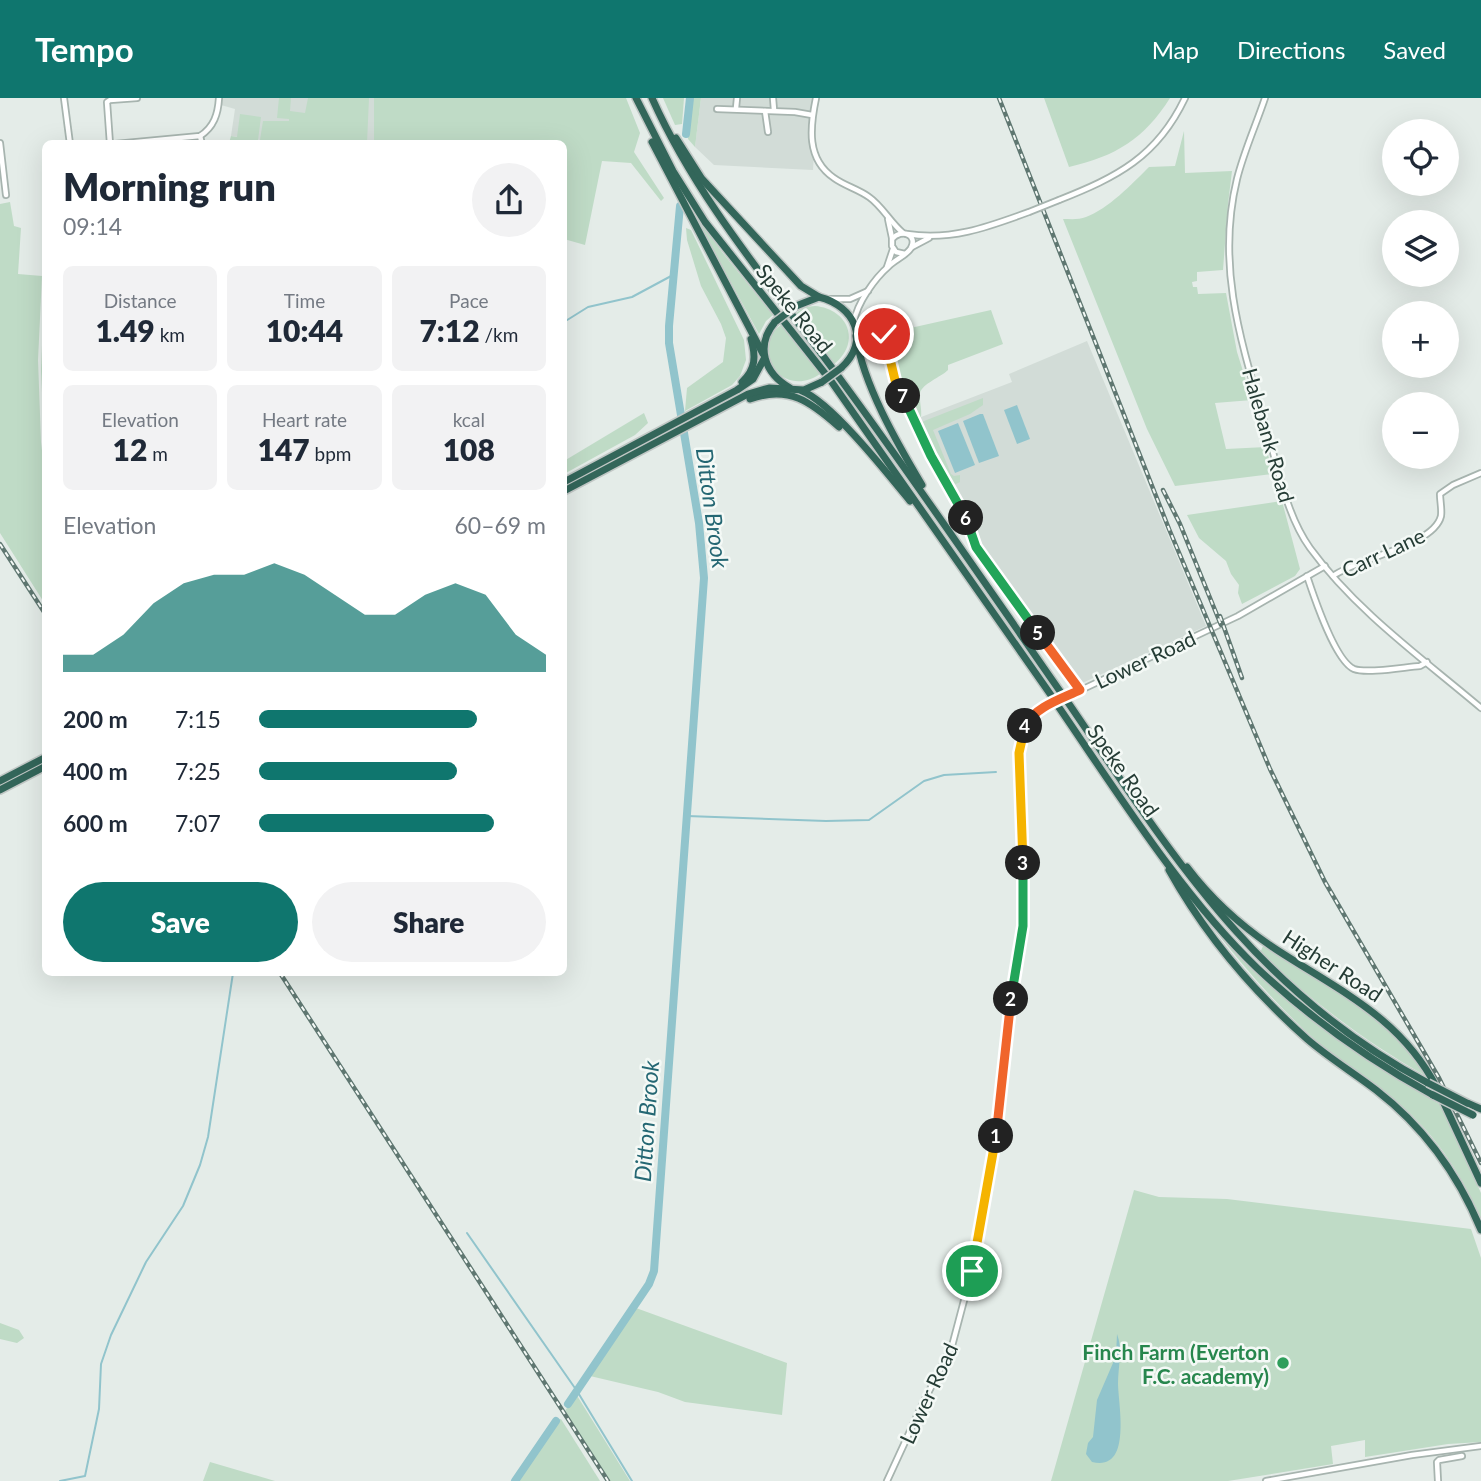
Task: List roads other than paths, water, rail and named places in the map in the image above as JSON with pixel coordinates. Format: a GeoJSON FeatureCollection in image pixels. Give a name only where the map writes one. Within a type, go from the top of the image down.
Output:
{"type":"FeatureCollection","features":[{"type":"Feature","properties":{"kind":"highway"},"geometry":{"type":"LineString","coordinates":[[636,98],[661,162],[774,377],[814,397],[872,457],[965,572]]}},
{"type":"Feature","properties":{"kind":"highway","name":"Speke Road"},"geometry":{"type":"LineString","coordinates":[[636,98],[667,160],[705,222],[831,381],[1154,843]]}},
{"type":"Feature","properties":{"kind":"highway"},"geometry":{"type":"LineString","coordinates":[[652,98],[702,179],[801,286],[844,308],[853,323],[861,360],[893,432],[953,537]]}},
{"type":"Feature","properties":{"kind":"highway","name":"Speke Road"},"geometry":{"type":"LineString","coordinates":[[652,98],[676,147],[712,207],[839,377],[1135,800]]}},
{"type":"Feature","properties":{"kind":"highway"},"geometry":{"type":"LineString","coordinates":[[567,480],[753,379],[763,357],[765,337],[775,322],[796,306],[819,297]]}},
{"type":"Feature","properties":{"kind":"highway"},"geometry":{"type":"LineString","coordinates":[[689,414],[739,384],[750,373],[754,348],[739,309]]}},
{"type":"Feature","properties":{"kind":"highway"},"geometry":{"type":"LineString","coordinates":[[567,489],[748,394],[769,388],[810,388],[822,383],[853,354],[856,336]]}},
{"type":"Feature","properties":{"kind":"highway"},"geometry":{"type":"LineString","coordinates":[[692,424],[753,397],[770,393],[787,394],[816,406],[872,457]]}},
{"type":"Feature","properties":{"kind":"highway"},"geometry":{"type":"LineString","coordinates":[[0,781],[42,759]]}},
{"type":"Feature","properties":{"kind":"highway"},"geometry":{"type":"LineString","coordinates":[[0,790],[42,768]]}},
{"type":"Feature","properties":{"kind":"highway"},"geometry":{"type":"LineString","coordinates":[[1135,800],[1201,893],[1265,965],[1326,1017],[1378,1053],[1428,1083],[1481,1109]]}},
{"type":"Feature","properties":{"kind":"highway","name":"Higher Road"},"geometry":{"type":"LineString","coordinates":[[1135,800],[1206,890],[1238,921],[1278,950],[1353,996],[1402,1037],[1435,1084],[1481,1182]]}},
{"type":"Feature","properties":{"kind":"highway"},"geometry":{"type":"LineString","coordinates":[[1154,843],[1205,912],[1264,974],[1318,1021],[1364,1054],[1433,1095],[1481,1118]]}},
{"type":"Feature","properties":{"kind":"highway"},"geometry":{"type":"LineString","coordinates":[[1154,843],[1196,913],[1238,968],[1279,1013],[1310,1041],[1375,1089],[1423,1132],[1458,1182],[1481,1230]]}},
{"type":"Feature","properties":{"kind":"street"},"geometry":{"type":"LineString","coordinates":[[64,98],[69,140]]}},
{"type":"Feature","properties":{"kind":"street"},"geometry":{"type":"LineString","coordinates":[[112,140],[107,102],[137,98]]}},
{"type":"Feature","properties":{"kind":"street"},"geometry":{"type":"LineString","coordinates":[[176,140],[200,136],[206,131],[219,111],[219,98]]}},
{"type":"Feature","properties":{"kind":"street"},"geometry":{"type":"LineString","coordinates":[[736,108],[737,98]]}},
{"type":"Feature","properties":{"kind":"street"},"geometry":{"type":"LineString","coordinates":[[773,98],[774,110]]}},
{"type":"Feature","properties":{"kind":"street"},"geometry":{"type":"LineString","coordinates":[[816,98],[812,115],[812,144],[824,170],[835,179],[870,197],[912,240],[912,247]]}},
{"type":"Feature","properties":{"kind":"street"},"geometry":{"type":"LineString","coordinates":[[892,239],[897,234],[905,233],[929,237],[964,234],[1029,212],[1106,181],[1133,163],[1165,131],[1185,98]]}},
{"type":"Feature","properties":{"kind":"street","name":"Halebank Road"},"geometry":{"type":"LineString","coordinates":[[1265,98],[1239,172],[1233,202],[1228,251],[1231,297],[1289,503],[1305,540],[1325,566]]}},
{"type":"Feature","properties":{"kind":"street"},"geometry":{"type":"LineString","coordinates":[[717,109],[774,110],[812,115]]}},
{"type":"Feature","properties":{"kind":"street"},"geometry":{"type":"LineString","coordinates":[[765,111],[768,132]]}},
{"type":"Feature","properties":{"kind":"street"},"geometry":{"type":"LineString","coordinates":[[200,136],[201,140]]}},
{"type":"Feature","properties":{"kind":"street"},"geometry":{"type":"LineString","coordinates":[[0,143],[6,195]]}},
{"type":"Feature","properties":{"kind":"street"},"geometry":{"type":"LineString","coordinates":[[886,215],[893,249],[887,268]]}},
{"type":"Feature","properties":{"kind":"street"},"geometry":{"type":"LineString","coordinates":[[853,323],[869,291],[887,268],[929,237]]}},
{"type":"Feature","properties":{"kind":"street"},"geometry":{"type":"LineString","coordinates":[[893,249],[899,254],[905,254]]}},
{"type":"Feature","properties":{"kind":"street"},"geometry":{"type":"LineString","coordinates":[[827,299],[850,299],[869,291]]}},
{"type":"Feature","properties":{"kind":"street"},"geometry":{"type":"LineString","coordinates":[[887,320],[884,334],[895,380],[931,456],[966,519],[976,547],[1080,690]]}},
{"type":"Feature","properties":{"kind":"street","name":"Carr Lane"},"geometry":{"type":"LineString","coordinates":[[1333,576],[1346,567],[1414,541],[1431,531],[1438,524],[1441,514],[1440,494],[1452,485],[1481,472]]}},
{"type":"Feature","properties":{"kind":"street"},"geometry":{"type":"LineString","coordinates":[[1325,566],[1366,610],[1481,708]]}},
{"type":"Feature","properties":{"kind":"street","name":"Lower Road"},"geometry":{"type":"LineString","coordinates":[[887,1481],[952,1346],[978,1242],[997,1129],[1009,1012],[1023,926],[1024,865],[1019,766],[1022,736],[1028,721],[1080,690],[1238,616],[1325,566]]}},
{"type":"Feature","properties":{"kind":"street"},"geometry":{"type":"LineString","coordinates":[[1307,576],[1339,653],[1347,664],[1356,670],[1367,670],[1420,666],[1427,662]]}},
{"type":"Feature","properties":{"kind":"street"},"geometry":{"type":"LineString","coordinates":[[1266,1481],[1412,1455],[1481,1446]]}},
{"type":"Feature","properties":{"kind":"street"},"geometry":{"type":"LineString","coordinates":[[1438,1481],[1439,1460],[1462,1457]]}},
{"type":"Feature","properties":{"kind":"water"},"geometry":{"type":"Polygon","coordinates":[[[1017,405],[1030,439],[1017,444],[1004,410],[1017,405]]]}},
{"type":"Feature","properties":{"kind":"water"},"geometry":{"type":"Polygon","coordinates":[[[983,414],[999,456],[979,463],[963,421],[983,414]]]}},
{"type":"Feature","properties":{"kind":"water"},"geometry":{"type":"Polygon","coordinates":[[[958,423],[975,465],[955,473],[938,431],[958,423]]]}},
{"type":"Feature","properties":{"kind":"water"},"geometry":{"type":"Polygon","coordinates":[[[1117,1334],[1120,1352],[1118,1383],[1121,1420],[1118,1447],[1113,1457],[1105,1462],[1092,1462],[1086,1454],[1088,1443],[1093,1437],[1097,1400],[1116,1356],[1117,1334]]]}},
{"type":"Feature","properties":{"kind":"waterway","name":"Ditton Brook"},"geometry":{"type":"LineString","coordinates":[[686,134],[690,98]]}},
{"type":"Feature","properties":{"kind":"waterway","name":"Ditton Brook"},"geometry":{"type":"LineString","coordinates":[[568,1404],[649,1284],[654,1271],[704,578],[699,523],[669,343],[680,206]]}},
{"type":"Feature","properties":{"kind":"waterway"},"geometry":{"type":"LineString","coordinates":[[567,320],[588,307],[632,297],[673,275]]}},
{"type":"Feature","properties":{"kind":"waterway","name":"Ditton Brook"},"geometry":{"type":"LineString","coordinates":[[687,816],[869,820],[924,781],[944,775],[996,772]]}},
{"type":"Feature","properties":{"kind":"waterway"},"geometry":{"type":"LineString","coordinates":[[60,1481],[85,1476],[99,1409],[101,1364],[111,1335],[146,1262],[183,1206],[200,1165],[208,1137],[233,976]]}},
{"type":"Feature","properties":{"kind":"waterway"},"geometry":{"type":"LineString","coordinates":[[467,1233],[577,1391],[632,1481]]}},
{"type":"Feature","properties":{"kind":"waterway","name":"Ditton Brook"},"geometry":{"type":"LineString","coordinates":[[515,1481],[556,1421]]}},
{"type":"Feature","properties":{"kind":"railway"},"geometry":{"type":"LineString","coordinates":[[999,98],[1169,529],[1270,769],[1325,882],[1439,1078],[1481,1163]]}},
{"type":"Feature","properties":{"kind":"railway"},"geometry":{"type":"LineString","coordinates":[[1163,490],[1180,524],[1221,625]]}},
{"type":"Feature","properties":{"kind":"railway"},"geometry":{"type":"LineString","coordinates":[[0,544],[42,609]]}},
{"type":"Feature","properties":{"kind":"railway"},"geometry":{"type":"LineString","coordinates":[[1220,616],[1242,678]]}},
{"type":"Feature","properties":{"kind":"railway"},"geometry":{"type":"LineString","coordinates":[[282,976],[608,1481]]}},
{"type":"Feature","properties":{"kind":"place","name":"Finch Farm (Everton F.C. academy)"},"geometry":{"type":"Point","coordinates":[1283,1363]}}]}
